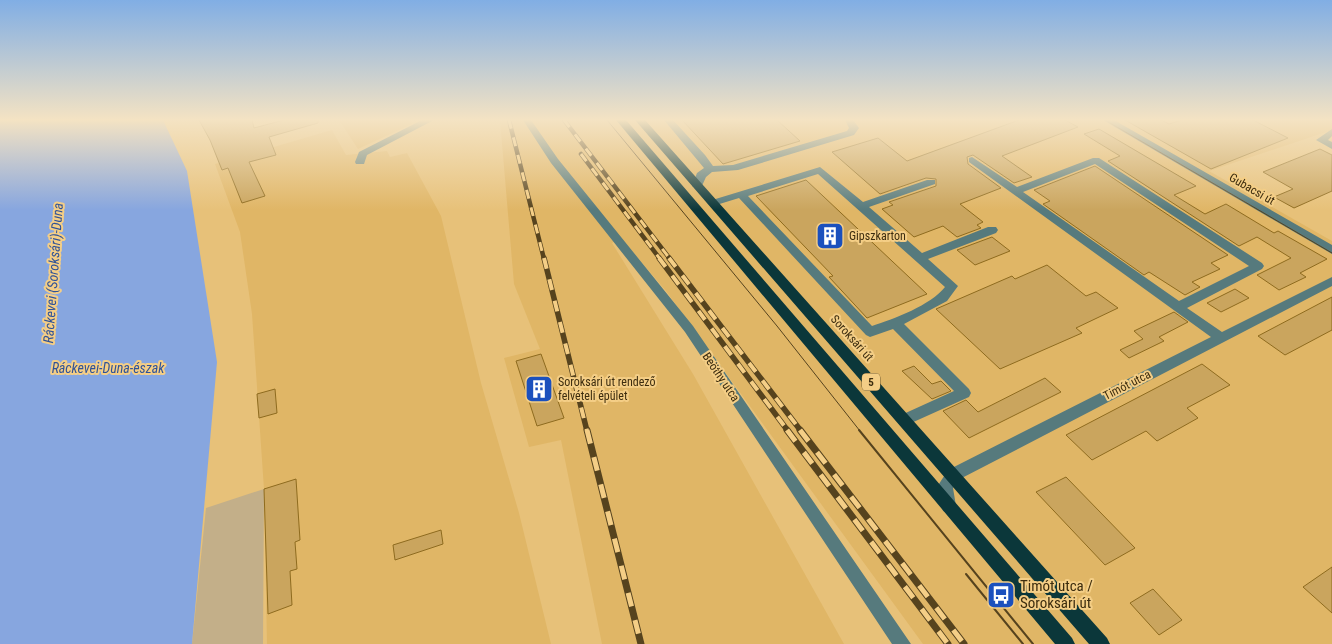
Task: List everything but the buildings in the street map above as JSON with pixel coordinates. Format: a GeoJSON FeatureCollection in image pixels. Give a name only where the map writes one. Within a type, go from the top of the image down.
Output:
{"type":"FeatureCollection","features":[{"type":"Feature","properties":{"kind":"main road","name":"5"},"geometry":{"type":"LineString","coordinates":[[646,150],[1066,644]]}},
{"type":"Feature","properties":{"kind":"main road","name":"Soroksári út"},"geometry":{"type":"LineString","coordinates":[[666,150],[1101,644]]}},
{"type":"Feature","properties":{"kind":"street"},"geometry":{"type":"LineString","coordinates":[[360,162],[362,154],[369,150]]}},
{"type":"Feature","properties":{"kind":"street","name":"Beöthy utca"},"geometry":{"type":"LineString","coordinates":[[547,150],[689,329],[902,644]]}},
{"type":"Feature","properties":{"kind":"street"},"geometry":{"type":"LineString","coordinates":[[696,150],[710,169]]}},
{"type":"Feature","properties":{"kind":"street"},"geometry":{"type":"LineString","coordinates":[[697,186],[701,175],[710,169],[734,168],[796,150]]}},
{"type":"Feature","properties":{"kind":"street","name":"Gubacsi út"},"geometry":{"type":"LineString","coordinates":[[1160,150],[1332,250]]}},
{"type":"Feature","properties":{"kind":"street"},"geometry":{"type":"LineString","coordinates":[[972,160],[1221,338]]}},
{"type":"Feature","properties":{"kind":"street"},"geometry":{"type":"LineString","coordinates":[[1016,191],[1096,160],[1258,266],[1178,307]]}},
{"type":"Feature","properties":{"kind":"street"},"geometry":{"type":"LineString","coordinates":[[713,203],[741,194],[820,170],[952,286],[944,298],[895,323],[870,332],[741,194]]}},
{"type":"Feature","properties":{"kind":"street"},"geometry":{"type":"LineString","coordinates":[[861,206],[931,182]]}},
{"type":"Feature","properties":{"kind":"street"},"geometry":{"type":"LineString","coordinates":[[920,258],[992,230]]}},
{"type":"Feature","properties":{"kind":"street","name":"Timót utca"},"geometry":{"type":"LineString","coordinates":[[953,475],[1332,281]]}},
{"type":"Feature","properties":{"kind":"street"},"geometry":{"type":"LineString","coordinates":[[895,323],[964,393],[904,420]]}},
{"type":"Feature","properties":{"kind":"street"},"geometry":{"type":"LineString","coordinates":[[948,506],[945,487],[953,475]]}},
{"type":"Feature","properties":{"kind":"shaded area"},"geometry":{"type":"Polygon","coordinates":[[[263,150],[343,150],[346,155],[387,151],[390,157],[407,153],[441,216],[481,383],[519,513],[551,644],[267,644],[264,489],[252,314],[240,232],[215,164],[263,150]]]}},
{"type":"Feature","properties":{"kind":"shaded area"},"geometry":{"type":"Polygon","coordinates":[[[503,150],[1272,150],[1209,171],[1332,241],[1332,644],[923,644],[666,291],[621,238],[612,243],[693,374],[844,644],[602,644],[561,440],[529,447],[504,358],[540,349],[514,284],[503,150]]]}},
{"type":"Feature","properties":{"kind":"shaded area"},"geometry":{"type":"Polygon","coordinates":[[[264,489],[263,644],[192,644],[206,508],[264,489]]]}},
{"type":"Feature","properties":{"kind":"water","name":"Ráckevei-Duna-észak"},"geometry":{"type":"Polygon","coordinates":[[[0,150],[177,150],[187,171],[217,362],[192,644],[0,644],[0,150]]]}},
{"type":"Feature","properties":{"kind":"tram line"},"geometry":{"type":"LineString","coordinates":[[632,150],[777,326],[860,431]]}},
{"type":"Feature","properties":{"kind":"tram line"},"geometry":{"type":"LineString","coordinates":[[1156,150],[1332,253]]}},
{"type":"Feature","properties":{"kind":"tram line"},"geometry":{"type":"LineString","coordinates":[[859,430],[1033,644]]}},
{"type":"Feature","properties":{"kind":"tram line"},"geometry":{"type":"LineString","coordinates":[[966,574],[1023,644]]}},
{"type":"Feature","properties":{"kind":"railway"},"geometry":{"type":"LineString","coordinates":[[517,150],[544,259]]}},
{"type":"Feature","properties":{"kind":"railway"},"geometry":{"type":"LineString","coordinates":[[587,150],[670,259]]}},
{"type":"Feature","properties":{"kind":"railway"},"geometry":{"type":"LineString","coordinates":[[581,154],[660,259]]}},
{"type":"Feature","properties":{"kind":"railway"},"geometry":{"type":"LineString","coordinates":[[544,258],[587,431]]}},
{"type":"Feature","properties":{"kind":"railway"},"geometry":{"type":"LineString","coordinates":[[659,258],[788,431]]}},
{"type":"Feature","properties":{"kind":"railway"},"geometry":{"type":"LineString","coordinates":[[669,258],[801,431]]}},
{"type":"Feature","properties":{"kind":"railway"},"geometry":{"type":"LineString","coordinates":[[587,430],[641,644]]}},
{"type":"Feature","properties":{"kind":"railway"},"geometry":{"type":"LineString","coordinates":[[787,430],[948,644]]}},
{"type":"Feature","properties":{"kind":"railway"},"geometry":{"type":"LineString","coordinates":[[800,430],[964,644]]}},
{"type":"Feature","properties":{"kind":"place","name":"Gipszkarton"},"geometry":{"type":"Point","coordinates":[830,236]}},
{"type":"Feature","properties":{"kind":"place","name":"Soroksári út rendező felvételi épület"},"geometry":{"type":"Point","coordinates":[539,389]}},
{"type":"Feature","properties":{"kind":"place","name":"Timót utca / Soroksári út"},"geometry":{"type":"Point","coordinates":[1001,595]}},
{"type":"Feature","properties":{"kind":"water label","name":"Ráckevei (Soroksári)-Duna"},"geometry":{"type":"Point","coordinates":[53,273]}}]}
